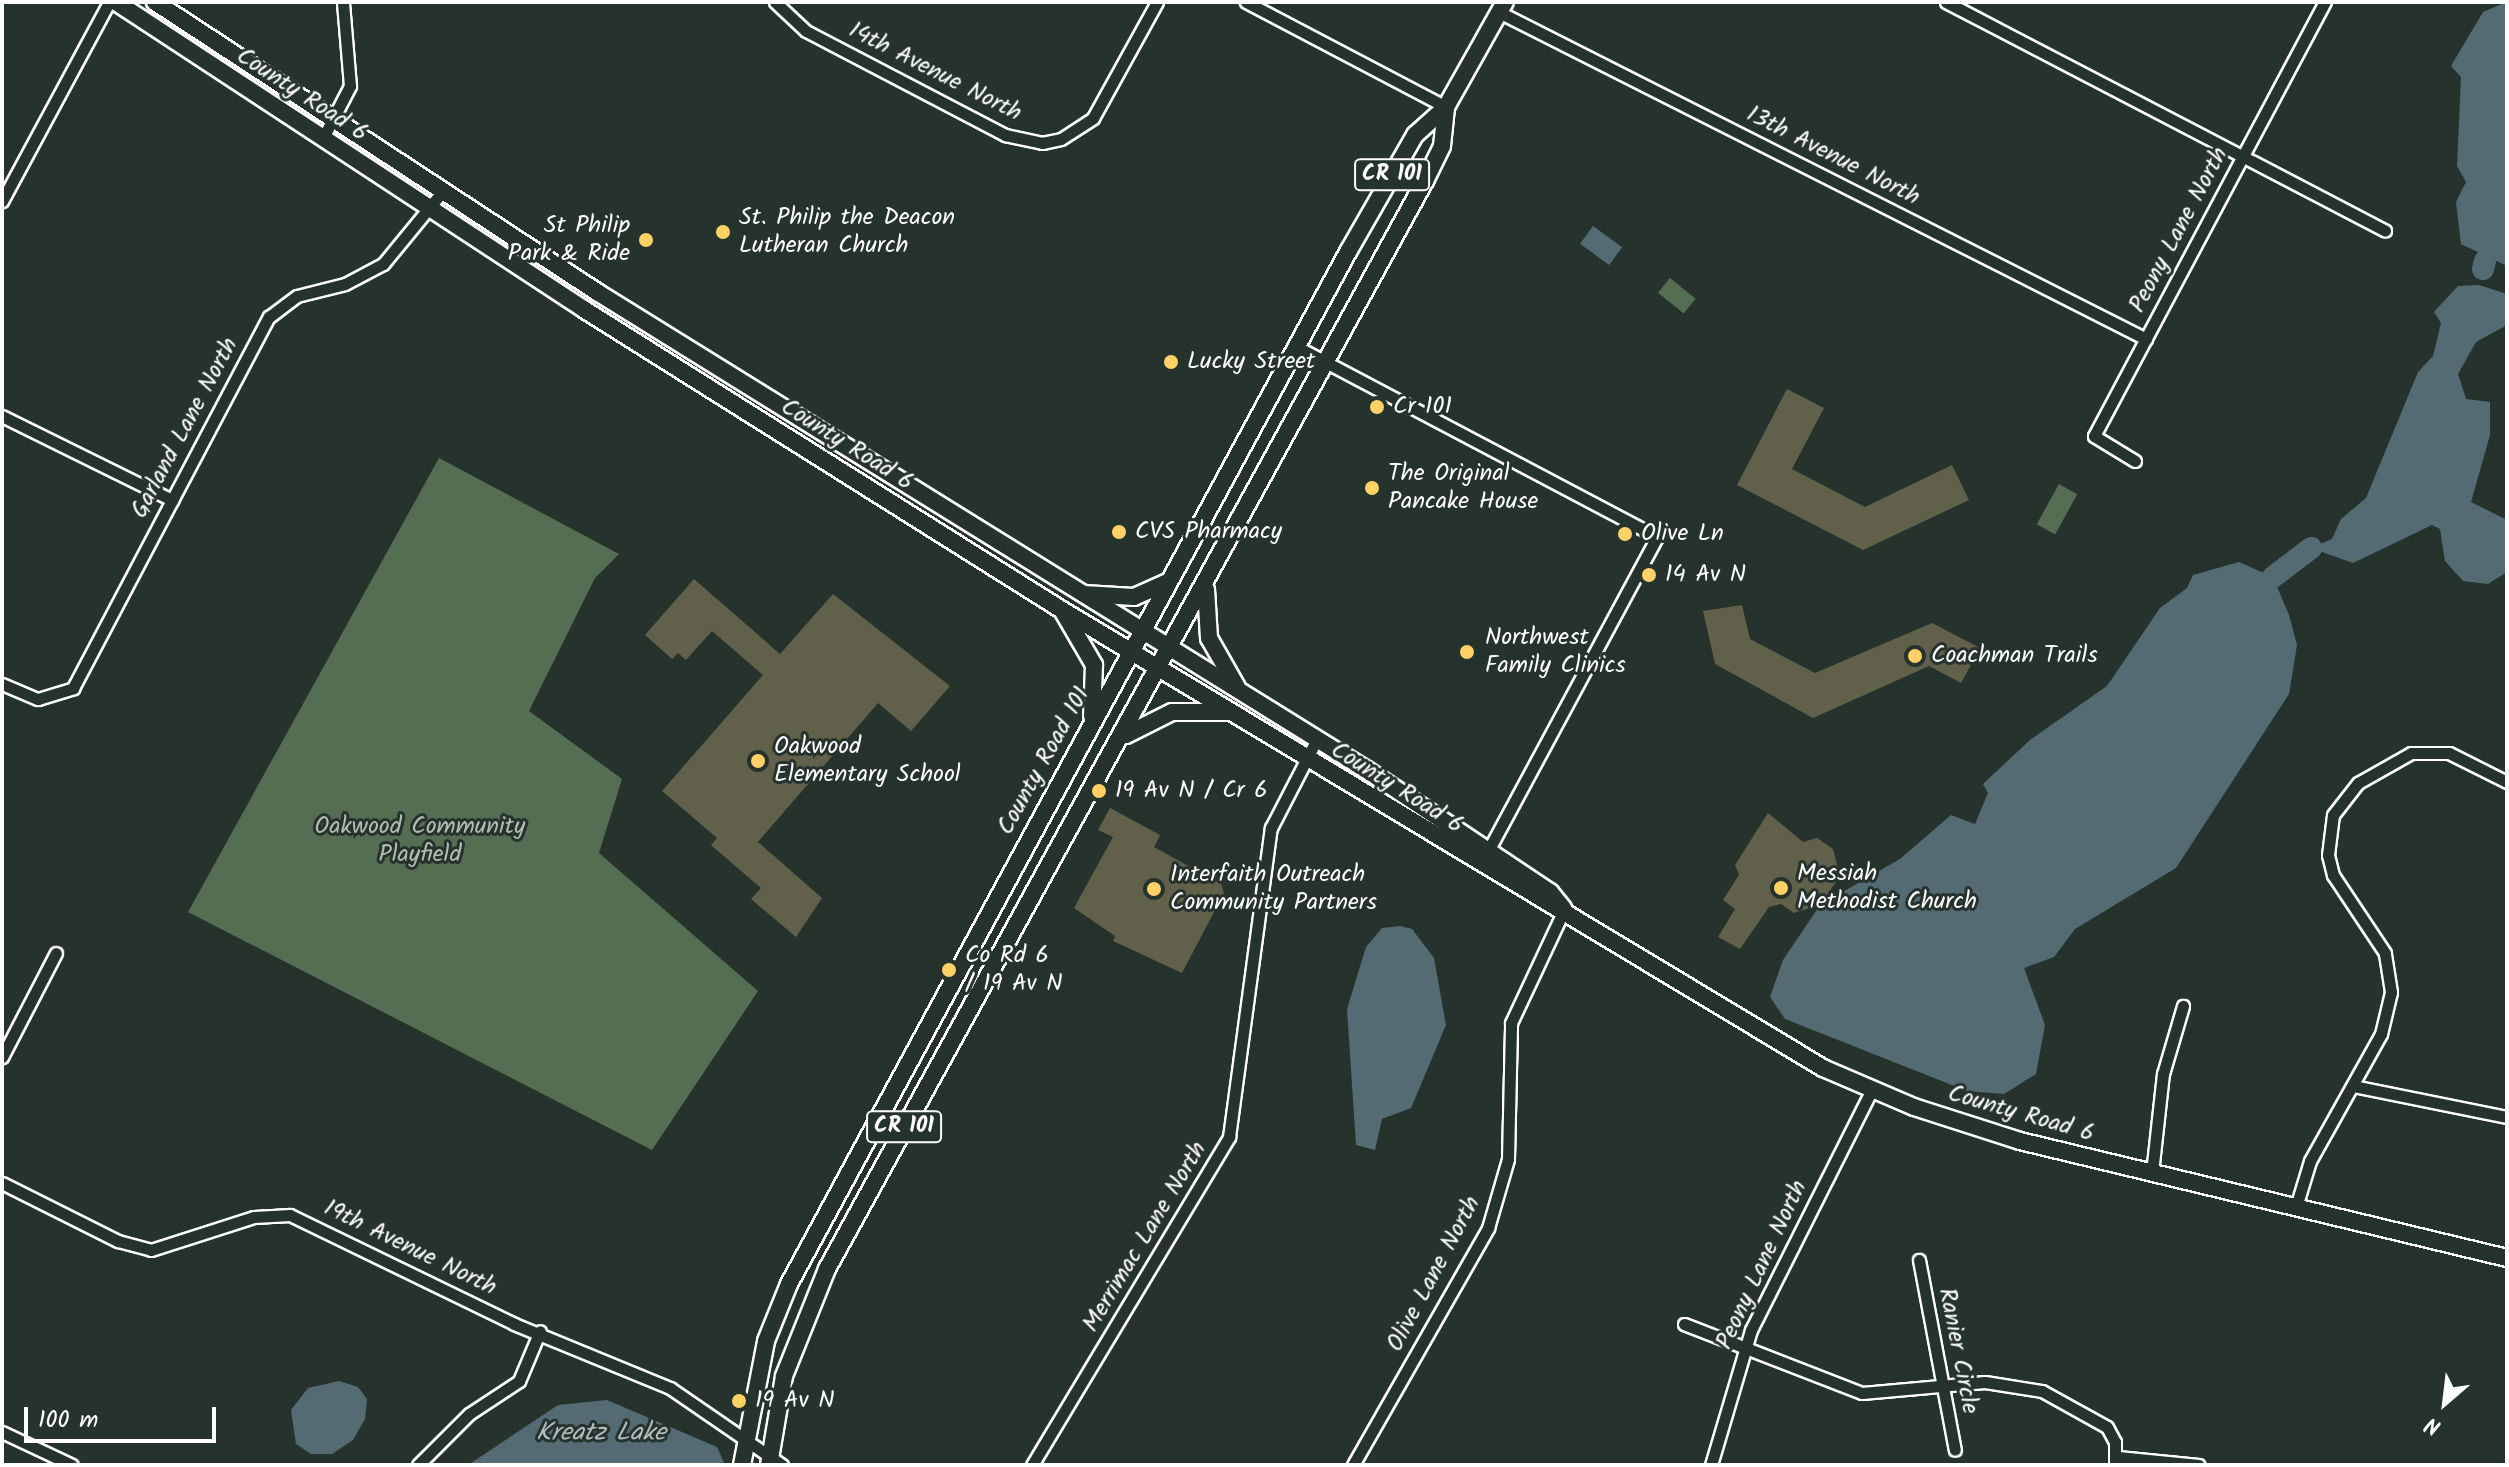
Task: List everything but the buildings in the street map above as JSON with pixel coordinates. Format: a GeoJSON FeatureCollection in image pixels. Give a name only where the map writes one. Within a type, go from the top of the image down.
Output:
{"type":"FeatureCollection","features":[{"type":"Feature","properties":{"kind":"main road","name":"County Road 6"},"geometry":{"type":"LineString","coordinates":[[116,2],[431,209],[1062,610],[1479,866],[1564,910],[1801,1056],[1871,1091],[1964,1125],[2507,1258]]}},
{"type":"Feature","properties":{"kind":"main road","name":"County Road 6"},"geometry":{"type":"LineString","coordinates":[[155,2],[443,191],[1237,687],[1489,850],[1550,892],[1564,910]]}},
{"type":"Feature","properties":{"kind":"main road","name":"County Road 101"},"geometry":{"type":"LineString","coordinates":[[742,1465],[766,1341],[789,1284],[1415,135],[1446,107],[1502,7]]}},
{"type":"Feature","properties":{"kind":"main road","name":"County Road 101"},"geometry":{"type":"LineString","coordinates":[[774,1462],[793,1348],[827,1269],[1327,364],[1442,146],[1446,107]]}},
{"type":"Feature","properties":{"kind":"main road"},"geometry":{"type":"LineString","coordinates":[[1084,594],[1134,597],[1172,578]]}},
{"type":"Feature","properties":{"kind":"main road"},"geometry":{"type":"LineString","coordinates":[[1206,584],[1209,638],[1237,687]]}},
{"type":"Feature","properties":{"kind":"main road"},"geometry":{"type":"LineString","coordinates":[[1062,610],[1094,665],[1092,723]]}},
{"type":"Feature","properties":{"kind":"main road"},"geometry":{"type":"LineString","coordinates":[[1124,736],[1172,712],[1229,712]]}},
{"type":"Feature","properties":{"kind":"street"},"geometry":{"type":"LineString","coordinates":[[2,201],[109,2]]}},
{"type":"Feature","properties":{"kind":"street"},"geometry":{"type":"LineString","coordinates":[[323,138],[350,86],[343,2]]}},
{"type":"Feature","properties":{"kind":"street","name":"14th Avenue North"},"geometry":{"type":"LineString","coordinates":[[775,2],[819,38],[1005,135],[1042,143],[1070,135],[1093,118],[1157,2]]}},
{"type":"Feature","properties":{"kind":"street"},"geometry":{"type":"LineString","coordinates":[[1246,2],[1446,107]]}},
{"type":"Feature","properties":{"kind":"street"},"geometry":{"type":"LineString","coordinates":[[1946,2],[2385,231]]}},
{"type":"Feature","properties":{"kind":"street","name":"Peony Lane North"},"geometry":{"type":"LineString","coordinates":[[2135,461],[2094,436],[2325,2]]}},
{"type":"Feature","properties":{"kind":"street","name":"13th Avenue North"},"geometry":{"type":"LineString","coordinates":[[1502,7],[2146,339]]}},
{"type":"Feature","properties":{"kind":"street","name":"Garland Lane North"},"geometry":{"type":"LineString","coordinates":[[2,684],[38,699],[73,688],[269,317],[297,296],[345,284],[383,264],[443,191]]}},
{"type":"Feature","properties":{"kind":"street"},"geometry":{"type":"LineString","coordinates":[[1297,347],[1657,537],[1479,866]]}},
{"type":"Feature","properties":{"kind":"street"},"geometry":{"type":"LineString","coordinates":[[2,416],[172,500]]}},
{"type":"Feature","properties":{"kind":"street","name":"Merrimac Lane North"},"geometry":{"type":"LineString","coordinates":[[1032,1465],[1229,1137],[1271,828],[1317,739]]}},
{"type":"Feature","properties":{"kind":"street"},"geometry":{"type":"LineString","coordinates":[[2296,1207],[2310,1161],[2381,1034],[2391,992],[2385,953],[2333,875],[2333,815],[2358,783],[2411,753],[2449,753],[2507,782]]}},
{"type":"Feature","properties":{"kind":"street","name":"Olive Lane North"},"geometry":{"type":"LineString","coordinates":[[1353,1465],[1488,1228],[1508,1159],[1511,1023],[1564,910]]}},
{"type":"Feature","properties":{"kind":"street"},"geometry":{"type":"LineString","coordinates":[[2,1057],[56,953]]}},
{"type":"Feature","properties":{"kind":"street"},"geometry":{"type":"LineString","coordinates":[[2152,1173],[2163,1074],[2183,1006]]}},
{"type":"Feature","properties":{"kind":"street"},"geometry":{"type":"LineString","coordinates":[[2353,1086],[2507,1117]]}},
{"type":"Feature","properties":{"kind":"street","name":"Peony Lane North"},"geometry":{"type":"LineString","coordinates":[[1711,1465],[1744,1346],[1871,1091]]}},
{"type":"Feature","properties":{"kind":"street","name":"19th Avenue North"},"geometry":{"type":"LineString","coordinates":[[2,1183],[118,1241],[151,1250],[254,1217],[290,1215],[670,1388],[746,1439],[774,1462]]}},
{"type":"Feature","properties":{"kind":"street","name":"Ranier Circle"},"geometry":{"type":"LineString","coordinates":[[1919,1260],[1955,1450]]}},
{"type":"Feature","properties":{"kind":"street"},"geometry":{"type":"LineString","coordinates":[[1684,1324],[1862,1393],[1985,1382],[2042,1391],[2107,1427],[2117,1461],[2199,1465]]}},
{"type":"Feature","properties":{"kind":"street"},"geometry":{"type":"LineString","coordinates":[[418,1465],[469,1414],[519,1381],[540,1331]]}},
{"type":"Feature","properties":{"kind":"street"},"geometry":{"type":"LineString","coordinates":[[2,1432],[72,1465]]}},
{"type":"Feature","properties":{"kind":"green space"},"geometry":{"type":"Polygon","coordinates":[[[1670,278],[1696,299],[1684,314],[1658,293],[1670,278]]]}},
{"type":"Feature","properties":{"kind":"green space","name":"Oakwood Community Playfield"},"geometry":{"type":"Polygon","coordinates":[[[439,458],[619,554],[595,578],[529,711],[622,779],[599,853],[758,991],[652,1150],[188,912],[439,458]]]}},
{"type":"Feature","properties":{"kind":"green space"},"geometry":{"type":"Polygon","coordinates":[[[2059,484],[2077,494],[2055,534],[2037,524],[2059,484]]]}},
{"type":"Feature","properties":{"kind":"water"},"geometry":{"type":"Polygon","coordinates":[[[2507,2],[2507,266],[2461,244],[2456,202],[2466,182],[2457,166],[2461,77],[2451,66],[2483,12],[2507,2]]]}},
{"type":"Feature","properties":{"kind":"water"},"geometry":{"type":"Polygon","coordinates":[[[1593,226],[1622,247],[1609,265],[1580,244],[1593,226]]]}},
{"type":"Feature","properties":{"kind":"water"},"geometry":{"type":"Polygon","coordinates":[[[2479,285],[2507,294],[2507,325],[2476,342],[2458,374],[2466,399],[2490,402],[2490,435],[2471,502],[2507,520],[2507,572],[2488,584],[2463,581],[2445,561],[2440,529],[2432,525],[2353,563],[2311,548],[2332,539],[2341,519],[2366,498],[2418,372],[2433,356],[2441,323],[2434,312],[2458,286],[2479,285]]]}},
{"type":"Feature","properties":{"kind":"water"},"geometry":{"type":"Polygon","coordinates":[[[2239,562],[2273,577],[2289,615],[2297,645],[2289,694],[2176,868],[2075,929],[2054,957],[2024,968],[2045,1025],[2036,1074],[2004,1094],[1967,1091],[1785,1019],[1770,997],[1783,960],[1820,905],[1900,859],[1951,815],[1975,824],[1988,793],[1983,784],[2030,740],[2107,686],[2160,608],[2187,588],[2193,575],[2239,562]]]}},
{"type":"Feature","properties":{"kind":"water"},"geometry":{"type":"Polygon","coordinates":[[[1400,926],[1412,929],[1434,958],[1446,1025],[1411,1108],[1382,1119],[1375,1150],[1356,1145],[1347,1009],[1366,947],[1382,928],[1400,926]]]}},
{"type":"Feature","properties":{"kind":"water"},"geometry":{"type":"Polygon","coordinates":[[[339,1381],[358,1387],[367,1399],[365,1419],[353,1440],[332,1454],[311,1454],[296,1444],[291,1410],[308,1388],[339,1381]]]}},
{"type":"Feature","properties":{"kind":"water","name":"Kreatz Lake"},"geometry":{"type":"Polygon","coordinates":[[[607,1400],[717,1447],[725,1465],[468,1465],[558,1405],[607,1400]]]}},
{"type":"Feature","properties":{"kind":"waterway"},"geometry":{"type":"LineString","coordinates":[[2483,269],[2485,261]]}},
{"type":"Feature","properties":{"kind":"waterway"},"geometry":{"type":"LineString","coordinates":[[2273,577],[2311,548]]}},
{"type":"Feature","properties":{"kind":"place","name":"St. Philip the Deacon Lutheran Church"},"geometry":{"type":"Point","coordinates":[723,232]}},
{"type":"Feature","properties":{"kind":"place","name":"St Philip Park & Ride"},"geometry":{"type":"Point","coordinates":[646,240]}},
{"type":"Feature","properties":{"kind":"place","name":"Lucky Street"},"geometry":{"type":"Point","coordinates":[1171,362]}},
{"type":"Feature","properties":{"kind":"place","name":"Cr 101"},"geometry":{"type":"Point","coordinates":[1377,407]}},
{"type":"Feature","properties":{"kind":"place","name":"The Original Pancake House"},"geometry":{"type":"Point","coordinates":[1372,488]}},
{"type":"Feature","properties":{"kind":"place","name":"CVS Pharmacy"},"geometry":{"type":"Point","coordinates":[1119,532]}},
{"type":"Feature","properties":{"kind":"place","name":"Olive Ln"},"geometry":{"type":"Point","coordinates":[1625,534]}},
{"type":"Feature","properties":{"kind":"place","name":"14 Av N"},"geometry":{"type":"Point","coordinates":[1649,575]}},
{"type":"Feature","properties":{"kind":"place","name":"Northwest Family Clinics"},"geometry":{"type":"Point","coordinates":[1467,652]}},
{"type":"Feature","properties":{"kind":"place","name":"Coachman Trails"},"geometry":{"type":"Point","coordinates":[1915,656]}},
{"type":"Feature","properties":{"kind":"place","name":"Oakwood Elementary School"},"geometry":{"type":"Point","coordinates":[758,761]}},
{"type":"Feature","properties":{"kind":"place","name":"19 Av N / Cr 6"},"geometry":{"type":"Point","coordinates":[1099,791]}},
{"type":"Feature","properties":{"kind":"place","name":"Messiah Methodist Church"},"geometry":{"type":"Point","coordinates":[1781,888]}},
{"type":"Feature","properties":{"kind":"place","name":"Interfaith Outreach Community Partners"},"geometry":{"type":"Point","coordinates":[1154,889]}},
{"type":"Feature","properties":{"kind":"place","name":"Co Rd 6 / 19 Av N"},"geometry":{"type":"Point","coordinates":[949,970]}},
{"type":"Feature","properties":{"kind":"place","name":"19 Av N"},"geometry":{"type":"Point","coordinates":[739,1401]}}]}
